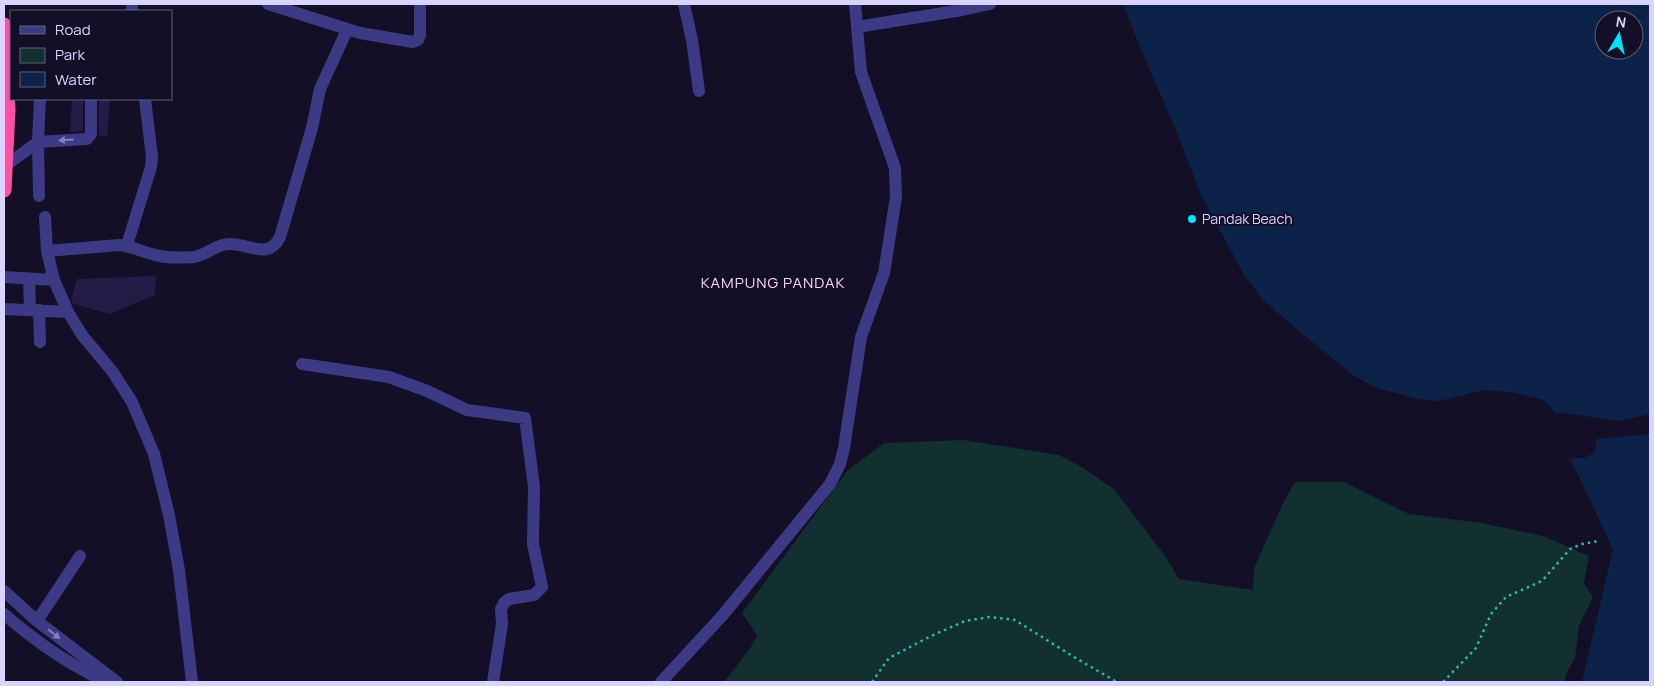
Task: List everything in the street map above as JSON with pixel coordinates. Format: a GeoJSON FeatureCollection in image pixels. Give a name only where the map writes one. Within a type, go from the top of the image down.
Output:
{"type":"FeatureCollection","features":[{"type":"Feature","properties":{"kind":"highway"},"geometry":{"type":"LineString","coordinates":[[4,190],[8,110],[6,35]]}},
{"type":"Feature","properties":{"kind":"street"},"geometry":{"type":"LineString","coordinates":[[268,4],[347,30],[413,42],[418,40],[420,35],[420,4]]}},
{"type":"Feature","properties":{"kind":"street"},"geometry":{"type":"LineString","coordinates":[[684,4],[700,91]]}},
{"type":"Feature","properties":{"kind":"street"},"geometry":{"type":"LineString","coordinates":[[661,682],[722,616],[834,478],[840,464],[861,337],[884,273],[896,198],[895,168],[861,72],[855,4]]}},
{"type":"Feature","properties":{"kind":"street"},"geometry":{"type":"LineString","coordinates":[[857,27],[990,4]]}},
{"type":"Feature","properties":{"kind":"street"},"geometry":{"type":"LineString","coordinates":[[47,251],[119,244],[163,257],[194,257],[205,254],[223,244],[231,243],[263,250],[276,245],[312,128],[320,89],[347,30]]}},
{"type":"Feature","properties":{"kind":"street"},"geometry":{"type":"LineString","coordinates":[[39,196],[38,142],[40,100]]}},
{"type":"Feature","properties":{"kind":"street"},"geometry":{"type":"LineString","coordinates":[[5,166],[38,142],[87,139],[90,137],[91,100]]}},
{"type":"Feature","properties":{"kind":"street"},"geometry":{"type":"LineString","coordinates":[[127,245],[151,167],[152,157],[145,100]]}},
{"type":"Feature","properties":{"kind":"street"},"geometry":{"type":"LineString","coordinates":[[45,217],[47,251],[54,280],[68,312],[82,334],[112,370],[132,402],[154,454],[170,515],[179,570],[192,682]]}},
{"type":"Feature","properties":{"kind":"street"},"geometry":{"type":"LineString","coordinates":[[4,278],[54,280]]}},
{"type":"Feature","properties":{"kind":"street"},"geometry":{"type":"LineString","coordinates":[[29,279],[40,342]]}},
{"type":"Feature","properties":{"kind":"street"},"geometry":{"type":"LineString","coordinates":[[4,309],[68,312]]}},
{"type":"Feature","properties":{"kind":"street"},"geometry":{"type":"LineString","coordinates":[[302,364],[390,377],[427,391],[467,410],[525,418],[534,487],[533,544],[542,587],[534,595],[509,599],[504,603],[501,609],[502,624],[493,682]]}},
{"type":"Feature","properties":{"kind":"street"},"geometry":{"type":"LineString","coordinates":[[37,621],[80,556]]}},
{"type":"Feature","properties":{"kind":"street"},"geometry":{"type":"LineString","coordinates":[[4,591],[37,621],[117,682]]}},
{"type":"Feature","properties":{"kind":"street"},"geometry":{"type":"LineString","coordinates":[[4,614],[24,632],[83,671],[106,682]]}},
{"type":"Feature","properties":{"kind":"path"},"geometry":{"type":"LineString","coordinates":[[1442,682],[1476,648],[1491,614],[1506,597],[1542,581],[1570,549],[1582,544],[1598,541]]}},
{"type":"Feature","properties":{"kind":"path"},"geometry":{"type":"LineString","coordinates":[[872,682],[889,658],[965,621],[989,617],[1015,620],[1117,682]]}},
{"type":"Feature","properties":{"kind":"green space"},"geometry":{"type":"Polygon","coordinates":[[[963,440],[1059,455],[1080,466],[1114,489],[1165,556],[1179,579],[1253,590],[1254,568],[1284,501],[1295,482],[1344,482],[1409,514],[1482,523],[1543,536],[1589,556],[1584,583],[1593,597],[1579,626],[1575,658],[1566,674],[1565,682],[724,682],[751,647],[757,635],[742,613],[848,470],[884,443],[963,440]]]}},
{"type":"Feature","properties":{"kind":"water"},"geometry":{"type":"Polygon","coordinates":[[[1123,4],[1650,4],[1650,682],[1582,682],[1613,549],[1570,458],[1554,411],[1541,399],[1510,392],[1484,390],[1439,401],[1417,399],[1374,387],[1353,375],[1263,300],[1244,275],[1201,195],[1123,4]]]}},
{"type":"Feature","properties":{"kind":"pier"},"geometry":{"type":"Polygon","coordinates":[[[1554,412],[1621,421],[1650,414],[1650,434],[1597,439],[1594,453],[1584,458],[1570,458],[1554,412]]]}},
{"type":"Feature","properties":{"kind":"building"},"geometry":{"type":"Polygon","coordinates":[[[72,100],[83,100],[83,131],[70,132],[72,100]]]}},
{"type":"Feature","properties":{"kind":"building"},"geometry":{"type":"Polygon","coordinates":[[[99,100],[110,100],[107,137],[99,136],[99,100]]]}},
{"type":"Feature","properties":{"kind":"building"},"geometry":{"type":"Polygon","coordinates":[[[156,276],[155,295],[110,314],[73,304],[71,299],[77,279],[156,276]]]}},
{"type":"Feature","properties":{"kind":"place","name":"Pandak Beach"},"geometry":{"type":"Point","coordinates":[1192,219]}},
{"type":"Feature","properties":{"kind":"district","name":"KAMPUNG PANDAK"},"geometry":{"type":"Point","coordinates":[773,283]}}]}
